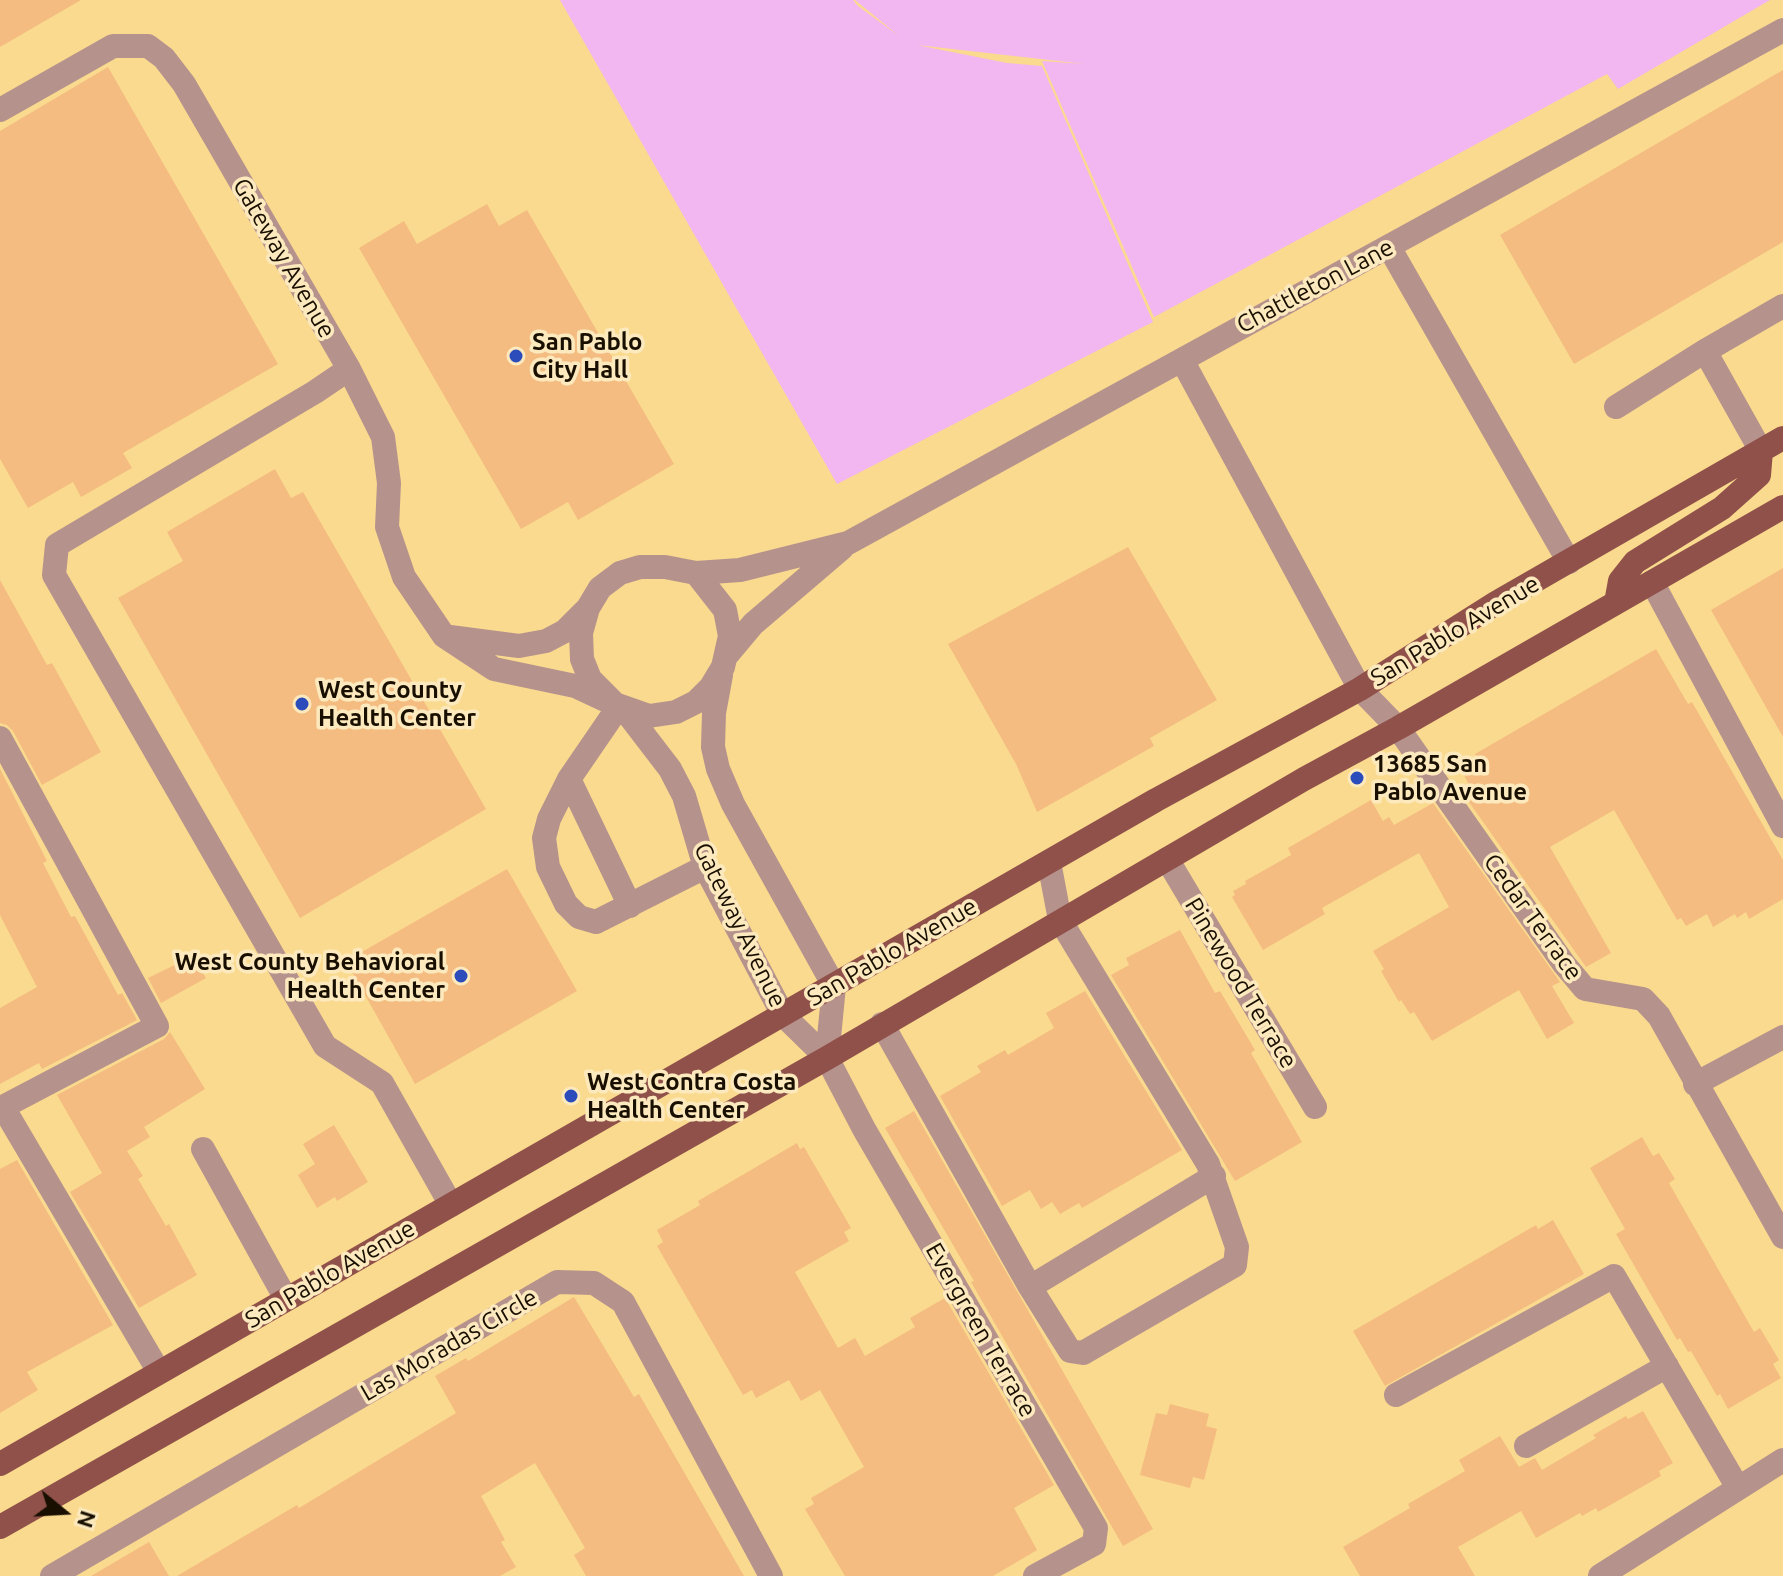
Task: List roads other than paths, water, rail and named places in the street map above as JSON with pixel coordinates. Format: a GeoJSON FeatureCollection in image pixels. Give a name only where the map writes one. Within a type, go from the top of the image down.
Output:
{"type":"FeatureCollection","features":[{"type":"Feature","properties":{"kind":"main road","name":"San Pablo Avenue"},"geometry":{"type":"LineString","coordinates":[[0,1464],[1049,862],[1360,689],[1496,603],[1783,438]]}},
{"type":"Feature","properties":{"kind":"main road"},"geometry":{"type":"LineString","coordinates":[[1616,603],[1620,581],[1635,562],[1722,508],[1759,475],[1761,451]]}},
{"type":"Feature","properties":{"kind":"main road"},"geometry":{"type":"LineString","coordinates":[[0,1527],[827,1058],[1304,779],[1783,507]]}},
{"type":"Feature","properties":{"kind":"street","name":"Chattleton Lane"},"geometry":{"type":"LineString","coordinates":[[725,661],[753,624],[848,543],[1783,30]]}},
{"type":"Feature","properties":{"kind":"street","name":"Gateway Avenue"},"geometry":{"type":"LineString","coordinates":[[0,110],[113,46],[148,46],[164,58],[184,84],[349,369],[383,437],[389,483],[387,527],[404,577],[444,636],[494,669],[575,686],[619,706],[670,769],[684,796],[705,867],[783,1015],[827,1058]]}},
{"type":"Feature","properties":{"kind":"street"},"geometry":{"type":"LineString","coordinates":[[1389,247],[1569,562]]}},
{"type":"Feature","properties":{"kind":"street"},"geometry":{"type":"LineString","coordinates":[[1616,407],[1783,306]]}},
{"type":"Feature","properties":{"kind":"street"},"geometry":{"type":"LineString","coordinates":[[1705,351],[1761,451]]}},
{"type":"Feature","properties":{"kind":"street","name":"Cedar Terrace"},"geometry":{"type":"LineString","coordinates":[[1182,360],[1360,689],[1398,728],[1585,989],[1643,999],[1659,1016],[1783,1237]]}},
{"type":"Feature","properties":{"kind":"street"},"geometry":{"type":"LineString","coordinates":[[349,369],[57,545],[54,575],[325,1046],[382,1083],[451,1205]]}},
{"type":"Feature","properties":{"kind":"street","name":"Chattleton Lane"},"geometry":{"type":"LineString","coordinates":[[696,573],[740,570],[848,543]]}},
{"type":"Feature","properties":{"kind":"street"},"geometry":{"type":"LineString","coordinates":[[444,636],[519,646],[537,643],[565,631],[588,608],[600,588],[620,573],[640,567],[665,567],[696,573],[725,610],[730,636],[725,661],[711,687],[696,702],[676,712],[649,716],[619,706],[590,679],[582,659],[581,633],[588,608]]}},
{"type":"Feature","properties":{"kind":"street"},"geometry":{"type":"LineString","coordinates":[[1652,582],[1783,826]]}},
{"type":"Feature","properties":{"kind":"street","name":"Gateway Avenue"},"geometry":{"type":"LineString","coordinates":[[725,661],[714,713],[713,747],[718,769],[733,804],[834,986]]}},
{"type":"Feature","properties":{"kind":"street"},"geometry":{"type":"LineString","coordinates":[[619,706],[569,779],[549,819],[544,838],[548,867],[566,904],[579,917],[596,922],[705,867]]}},
{"type":"Feature","properties":{"kind":"street"},"geometry":{"type":"LineString","coordinates":[[0,738],[157,1026],[3,1107],[159,1372]]}},
{"type":"Feature","properties":{"kind":"street"},"geometry":{"type":"LineString","coordinates":[[569,779],[630,906]]}},
{"type":"Feature","properties":{"kind":"street","name":"Pinewood Terrace"},"geometry":{"type":"LineString","coordinates":[[1167,859],[1315,1107]]}},
{"type":"Feature","properties":{"kind":"street"},"geometry":{"type":"LineString","coordinates":[[882,1024],[1030,1287],[1070,1351],[1083,1353],[1235,1265],[1237,1247],[1214,1176],[1060,920],[1049,862]]}},
{"type":"Feature","properties":{"kind":"street"},"geometry":{"type":"LineString","coordinates":[[827,1058],[834,986]]}},
{"type":"Feature","properties":{"kind":"street"},"geometry":{"type":"LineString","coordinates":[[1695,1084],[1783,1037]]}},
{"type":"Feature","properties":{"kind":"street","name":"Evergreen Terrace"},"geometry":{"type":"LineString","coordinates":[[827,1058],[872,1143],[1096,1528],[1094,1544],[1035,1576]]}},
{"type":"Feature","properties":{"kind":"street"},"geometry":{"type":"LineString","coordinates":[[203,1149],[286,1299]]}},
{"type":"Feature","properties":{"kind":"street"},"geometry":{"type":"LineString","coordinates":[[1030,1287],[1214,1176]]}},
{"type":"Feature","properties":{"kind":"street"},"geometry":{"type":"LineString","coordinates":[[1396,1395],[1614,1276],[1738,1488]]}},
{"type":"Feature","properties":{"kind":"street","name":"Las Moradas Circle"},"geometry":{"type":"LineString","coordinates":[[52,1576],[557,1282],[594,1283],[623,1302],[771,1576]]}},
{"type":"Feature","properties":{"kind":"street"},"geometry":{"type":"LineString","coordinates":[[1526,1446],[1667,1366]]}},
{"type":"Feature","properties":{"kind":"street"},"geometry":{"type":"LineString","coordinates":[[1600,1576],[1783,1460]]}},
{"type":"Feature","properties":{"kind":"place","name":"San Pablo City Hall"},"geometry":{"type":"Point","coordinates":[516,356]}},
{"type":"Feature","properties":{"kind":"place","name":"West County Health Center"},"geometry":{"type":"Point","coordinates":[302,704]}},
{"type":"Feature","properties":{"kind":"place","name":"13685 San Pablo Avenue"},"geometry":{"type":"Point","coordinates":[1357,778]}},
{"type":"Feature","properties":{"kind":"place","name":"West County Behavioral Health Center"},"geometry":{"type":"Point","coordinates":[461,976]}},
{"type":"Feature","properties":{"kind":"place","name":"West Contra Costa Health Center"},"geometry":{"type":"Point","coordinates":[571,1096]}}]}
